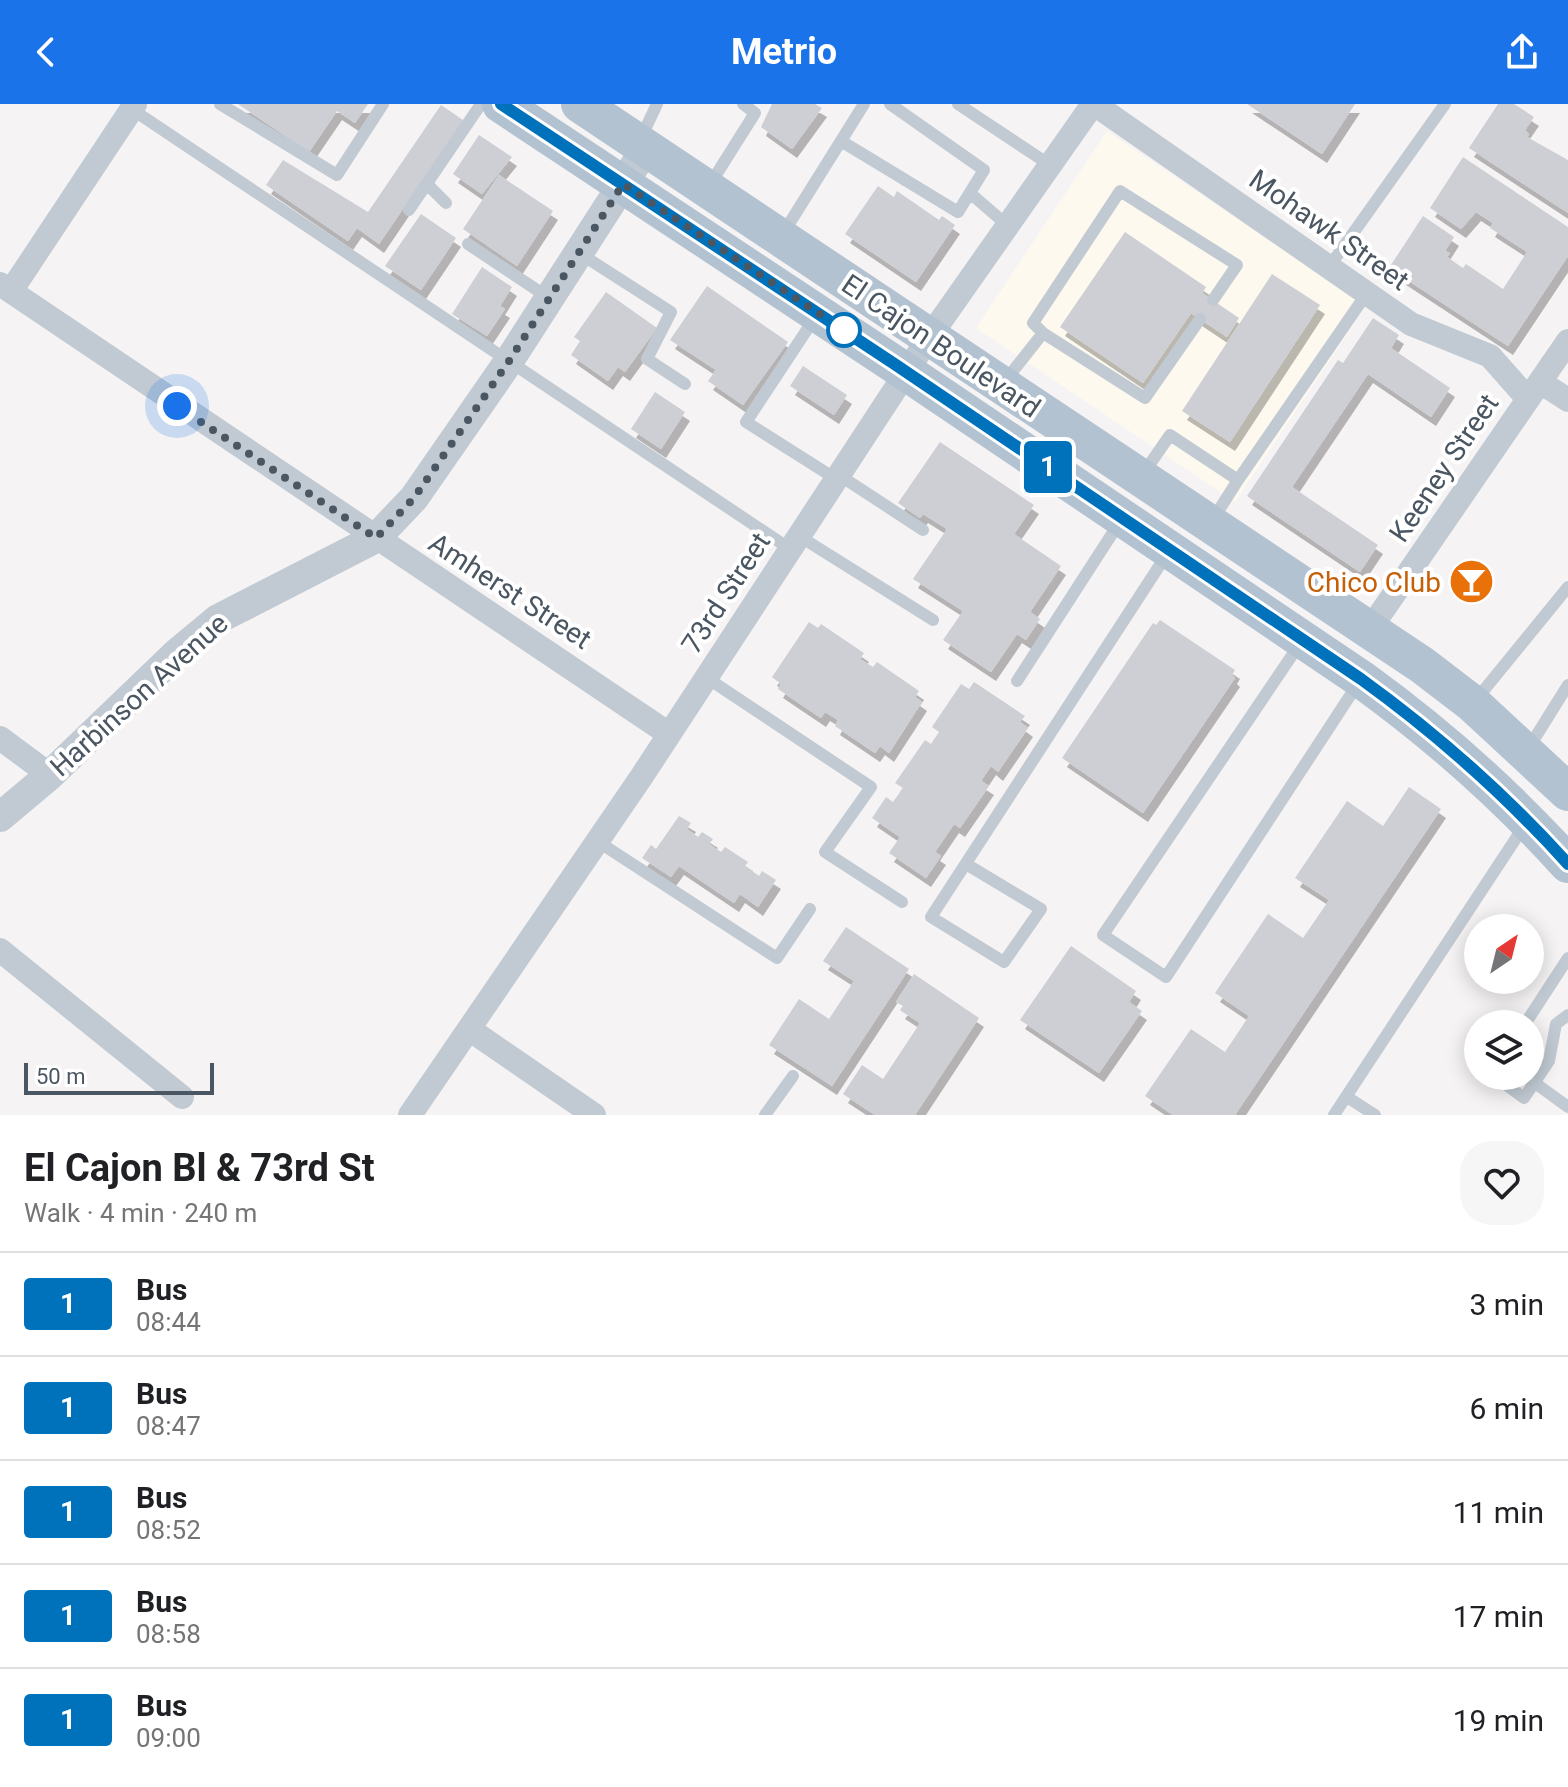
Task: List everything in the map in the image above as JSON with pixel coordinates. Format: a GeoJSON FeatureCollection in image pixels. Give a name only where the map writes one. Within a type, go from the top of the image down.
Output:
{"type":"FeatureCollection","features":[{"type":"Feature","properties":{"kind":"main road","name":"El Cajon Boulevard"},"geometry":{"type":"LineString","coordinates":[[501,104],[818,313],[1361,679],[1423,724],[1528,820],[1568,864]]}},
{"type":"Feature","properties":{"kind":"main road","name":"El Cajon Boulevard"},"geometry":{"type":"LineString","coordinates":[[580,104],[928,339],[1370,629],[1473,704],[1568,792]]}},
{"type":"Feature","properties":{"kind":"street","name":"73rd Street"},"geometry":{"type":"LineString","coordinates":[[410,1115],[707,678],[928,339],[1094,104]]}},
{"type":"Feature","properties":{"kind":"street","name":"Mohawk Street"},"geometry":{"type":"LineString","coordinates":[[1094,104],[1432,335],[1490,356],[1534,390],[1568,400]]}},
{"type":"Feature","properties":{"kind":"street"},"geometry":{"type":"LineString","coordinates":[[6,287],[130,106]]}},
{"type":"Feature","properties":{"kind":"street","name":"Harbinson Avenue"},"geometry":{"type":"LineString","coordinates":[[0,817],[50,775],[177,653],[218,619],[376,538],[414,498],[509,361],[623,184],[642,145]]}},
{"type":"Feature","properties":{"kind":"street","name":"Amherst Street"},"geometry":{"type":"LineString","coordinates":[[6,287],[669,734]]}},
{"type":"Feature","properties":{"kind":"street","name":"Keeney Street"},"geometry":{"type":"LineString","coordinates":[[1370,629],[1568,341]]}},
{"type":"Feature","properties":{"kind":"street"},"geometry":{"type":"LineString","coordinates":[[0,738],[50,775]]}},
{"type":"Feature","properties":{"kind":"street"},"geometry":{"type":"LineString","coordinates":[[0,950],[182,1097]]}},
{"type":"Feature","properties":{"kind":"street"},"geometry":{"type":"LineString","coordinates":[[469,1029],[594,1115]]}},
{"type":"Feature","properties":{"kind":"lane"},"geometry":{"type":"LineString","coordinates":[[220,104],[337,175],[383,104]]}},
{"type":"Feature","properties":{"kind":"lane"},"geometry":{"type":"LineString","coordinates":[[409,210],[481,104]]}},
{"type":"Feature","properties":{"kind":"lane"},"geometry":{"type":"LineString","coordinates":[[642,145],[657,104]]}},
{"type":"Feature","properties":{"kind":"lane"},"geometry":{"type":"LineString","coordinates":[[707,189],[755,113],[743,104]]}},
{"type":"Feature","properties":{"kind":"lane"},"geometry":{"type":"LineString","coordinates":[[780,238],[864,104]]}},
{"type":"Feature","properties":{"kind":"lane"},"geometry":{"type":"LineString","coordinates":[[841,141],[958,212],[984,170],[890,104]]}},
{"type":"Feature","properties":{"kind":"lane"},"geometry":{"type":"LineString","coordinates":[[958,104],[1050,165]]}},
{"type":"Feature","properties":{"kind":"lane"},"geometry":{"type":"LineString","coordinates":[[1329,267],[1445,104]]}},
{"type":"Feature","properties":{"kind":"lane"},"geometry":{"type":"LineString","coordinates":[[130,106],[509,361],[795,543],[933,620]]}},
{"type":"Feature","properties":{"kind":"lane"},"geometry":{"type":"LineString","coordinates":[[427,184],[446,203]]}},
{"type":"Feature","properties":{"kind":"lane"},"geometry":{"type":"LineString","coordinates":[[1200,319],[1145,398],[1043,333],[1033,323],[1120,191],[1237,265],[1213,300]]}},
{"type":"Feature","properties":{"kind":"lane"},"geometry":{"type":"LineString","coordinates":[[970,193],[1007,225]]}},
{"type":"Feature","properties":{"kind":"lane"},"geometry":{"type":"LineString","coordinates":[[468,244],[549,298]]}},
{"type":"Feature","properties":{"kind":"lane"},"geometry":{"type":"LineString","coordinates":[[579,253],[671,312],[647,359],[685,384]]}},
{"type":"Feature","properties":{"kind":"lane"},"geometry":{"type":"LineString","coordinates":[[1210,524],[1367,293]]}},
{"type":"Feature","properties":{"kind":"lane"},"geometry":{"type":"LineString","coordinates":[[818,313],[746,422],[923,530]]}},
{"type":"Feature","properties":{"kind":"lane"},"geometry":{"type":"LineString","coordinates":[[1001,387],[1043,333]]}},
{"type":"Feature","properties":{"kind":"lane"},"geometry":{"type":"LineString","coordinates":[[1140,479],[1170,435],[1238,480]]}},
{"type":"Feature","properties":{"kind":"lane"},"geometry":{"type":"LineString","coordinates":[[1017,681],[1123,518]]}},
{"type":"Feature","properties":{"kind":"lane"},"geometry":{"type":"LineString","coordinates":[[966,864],[1041,909],[1004,962],[931,917],[1169,551]]}},
{"type":"Feature","properties":{"kind":"lane"},"geometry":{"type":"LineString","coordinates":[[1473,704],[1568,587]]}},
{"type":"Feature","properties":{"kind":"lane"},"geometry":{"type":"LineString","coordinates":[[1303,640],[1103,935],[1166,977],[1361,679]]}},
{"type":"Feature","properties":{"kind":"lane"},"geometry":{"type":"LineString","coordinates":[[707,678],[871,787],[825,852],[902,902]]}},
{"type":"Feature","properties":{"kind":"lane"},"geometry":{"type":"LineString","coordinates":[[1526,752],[1568,685]]}},
{"type":"Feature","properties":{"kind":"lane"},"geometry":{"type":"LineString","coordinates":[[1334,1115],[1528,820]]}},
{"type":"Feature","properties":{"kind":"lane"},"geometry":{"type":"LineString","coordinates":[[597,841],[777,958],[810,909]]}},
{"type":"Feature","properties":{"kind":"lane"},"geometry":{"type":"LineString","coordinates":[[1534,1010],[1568,958]]}},
{"type":"Feature","properties":{"kind":"lane"},"geometry":{"type":"LineString","coordinates":[[1544,1067],[1553,1051],[1556,1024],[1568,1015]]}},
{"type":"Feature","properties":{"kind":"lane"},"geometry":{"type":"LineString","coordinates":[[765,1115],[793,1076]]}},
{"type":"Feature","properties":{"kind":"lane"},"geometry":{"type":"LineString","coordinates":[[1513,1090],[1524,1098],[1530,1090]]}},
{"type":"Feature","properties":{"kind":"lane"},"geometry":{"type":"LineString","coordinates":[[1544,1090],[1568,1107]]}},
{"type":"Feature","properties":{"kind":"lane"},"geometry":{"type":"LineString","coordinates":[[1347,1097],[1375,1115]]}},
{"type":"Feature","properties":{"kind":"shaded area"},"geometry":{"type":"Polygon","coordinates":[[[1107,131],[1366,306],[1235,502],[976,328],[1107,131]]]}},
{"type":"Feature","properties":{"kind":"building"},"geometry":{"type":"Polygon","coordinates":[[[238,104],[368,104],[355,123],[337,111],[309,152],[238,104]]]}},
{"type":"Feature","properties":{"kind":"building"},"geometry":{"type":"Polygon","coordinates":[[[772,104],[815,104],[822,108],[792,149],[761,127],[772,104]]]}},
{"type":"Feature","properties":{"kind":"building"},"geometry":{"type":"Polygon","coordinates":[[[1247,104],[1355,104],[1322,154],[1247,104]]]}},
{"type":"Feature","properties":{"kind":"building"},"geometry":{"type":"Polygon","coordinates":[[[1498,104],[1514,104],[1534,117],[1525,130],[1529,134],[1527,137],[1568,160],[1568,213],[1469,148],[1498,104]]]}},
{"type":"Feature","properties":{"kind":"building"},"geometry":{"type":"Polygon","coordinates":[[[441,105],[463,120],[379,244],[357,228],[348,241],[266,185],[283,160],[368,212],[441,105]]]}},
{"type":"Feature","properties":{"kind":"building"},"geometry":{"type":"Polygon","coordinates":[[[479,135],[512,157],[482,194],[453,174],[479,135]]]}},
{"type":"Feature","properties":{"kind":"building"},"geometry":{"type":"Polygon","coordinates":[[[1463,157],[1568,227],[1568,256],[1508,346],[1389,268],[1423,216],[1454,237],[1445,251],[1450,253],[1447,257],[1463,268],[1466,264],[1503,289],[1527,252],[1490,228],[1493,223],[1476,212],[1461,229],[1430,208],[1463,157]]]}},
{"type":"Feature","properties":{"kind":"building"},"geometry":{"type":"Polygon","coordinates":[[[499,175],[553,211],[517,266],[463,229],[499,175]]]}},
{"type":"Feature","properties":{"kind":"building"},"geometry":{"type":"Polygon","coordinates":[[[878,186],[894,197],[897,191],[939,220],[942,216],[955,225],[916,282],[845,234],[878,186]]]}},
{"type":"Feature","properties":{"kind":"building"},"geometry":{"type":"Polygon","coordinates":[[[421,214],[456,238],[421,290],[385,266],[421,214]]]}},
{"type":"Feature","properties":{"kind":"building"},"geometry":{"type":"Polygon","coordinates":[[[1125,232],[1206,287],[1202,293],[1239,318],[1227,337],[1191,313],[1143,383],[1060,327],[1125,232]]]}},
{"type":"Feature","properties":{"kind":"building"},"geometry":{"type":"Polygon","coordinates":[[[482,267],[512,287],[500,306],[505,309],[487,336],[452,314],[482,267]]]}},
{"type":"Feature","properties":{"kind":"building"},"geometry":{"type":"Polygon","coordinates":[[[1272,274],[1320,305],[1230,442],[1182,411],[1272,274]]]}},
{"type":"Feature","properties":{"kind":"building"},"geometry":{"type":"Polygon","coordinates":[[[707,286],[788,342],[743,405],[708,381],[716,370],[670,340],[707,286]]]}},
{"type":"Feature","properties":{"kind":"building"},"geometry":{"type":"Polygon","coordinates":[[[606,292],[657,328],[625,372],[618,367],[608,381],[571,355],[580,341],[574,337],[606,292]]]}},
{"type":"Feature","properties":{"kind":"building"},"geometry":{"type":"Polygon","coordinates":[[[1373,318],[1399,335],[1391,348],[1450,388],[1431,417],[1368,374],[1292,487],[1378,545],[1360,572],[1247,496],[1338,360],[1343,363],[1373,318]]]}},
{"type":"Feature","properties":{"kind":"building"},"geometry":{"type":"Polygon","coordinates":[[[803,366],[847,395],[834,415],[790,386],[803,366]]]}},
{"type":"Feature","properties":{"kind":"building"},"geometry":{"type":"Polygon","coordinates":[[[655,392],[685,412],[661,449],[631,429],[655,392]]]}},
{"type":"Feature","properties":{"kind":"building"},"geometry":{"type":"Polygon","coordinates":[[[940,442],[1034,505],[1014,534],[1061,566],[1030,612],[1040,619],[1026,640],[1017,634],[991,672],[943,640],[963,611],[913,579],[947,529],[923,514],[920,518],[898,503],[940,442]]]}},
{"type":"Feature","properties":{"kind":"building"},"geometry":{"type":"Polygon","coordinates":[[[1160,620],[1235,670],[1232,675],[1235,678],[1143,813],[1062,758],[1153,623],[1156,625],[1160,620]]]}},
{"type":"Feature","properties":{"kind":"building"},"geometry":{"type":"Polygon","coordinates":[[[809,622],[818,628],[821,624],[864,653],[860,659],[873,667],[877,662],[919,691],[915,697],[922,702],[889,753],[880,746],[875,753],[835,726],[838,720],[825,712],[821,718],[778,689],[781,684],[772,677],[809,622]]]}},
{"type":"Feature","properties":{"kind":"building"},"geometry":{"type":"Polygon","coordinates":[[[974,682],[1025,716],[1020,722],[1028,728],[998,772],[991,766],[981,781],[989,786],[960,828],[954,824],[935,852],[941,856],[926,878],[889,853],[900,837],[872,818],[886,797],[893,802],[903,788],[895,783],[925,740],[931,744],[939,732],[932,727],[961,684],[969,689],[974,682]]]}},
{"type":"Feature","properties":{"kind":"building"},"geometry":{"type":"Polygon","coordinates":[[[1409,787],[1441,809],[1235,1115],[1173,1115],[1145,1096],[1191,1029],[1225,1052],[1249,1016],[1215,993],[1268,914],[1303,938],[1329,900],[1295,878],[1347,801],[1383,826],[1409,787]]]}},
{"type":"Feature","properties":{"kind":"building"},"geometry":{"type":"Polygon","coordinates":[[[679,816],[691,823],[687,829],[698,837],[702,832],[713,839],[709,844],[721,852],[725,847],[748,862],[745,866],[759,876],[762,871],[776,880],[758,907],[740,894],[734,903],[679,866],[671,877],[642,858],[651,845],[656,849],[679,816]]]}},
{"type":"Feature","properties":{"kind":"building"},"geometry":{"type":"Polygon","coordinates":[[[846,927],[909,969],[832,1086],[769,1045],[799,999],[829,1019],[854,981],[823,961],[846,927]]]}},
{"type":"Feature","properties":{"kind":"building"},"geometry":{"type":"Polygon","coordinates":[[[1071,946],[1136,991],[1129,1002],[1142,1011],[1099,1073],[1020,1020],[1071,946]]]}},
{"type":"Feature","properties":{"kind":"building"},"geometry":{"type":"Polygon","coordinates":[[[914,974],[979,1018],[915,1115],[875,1115],[843,1094],[862,1065],[883,1079],[920,1023],[900,1010],[903,1006],[896,1002],[914,974]]]}},
{"type":"Feature","properties":{"kind":"bus line","name":"1"},"geometry":{"type":"LineString","coordinates":[[501,104],[893,363],[1361,679],[1423,724],[1480,773],[1568,864]]}},
{"type":"Feature","properties":{"kind":"place","name":"Chico Club"},"geometry":{"type":"Point","coordinates":[1472,582]}},
{"type":"Feature","properties":{"kind":"route"},"geometry":{"type":"LineString","coordinates":[[177,406],[376,538],[414,498],[509,361],[623,184],[844,330]]}}]}
